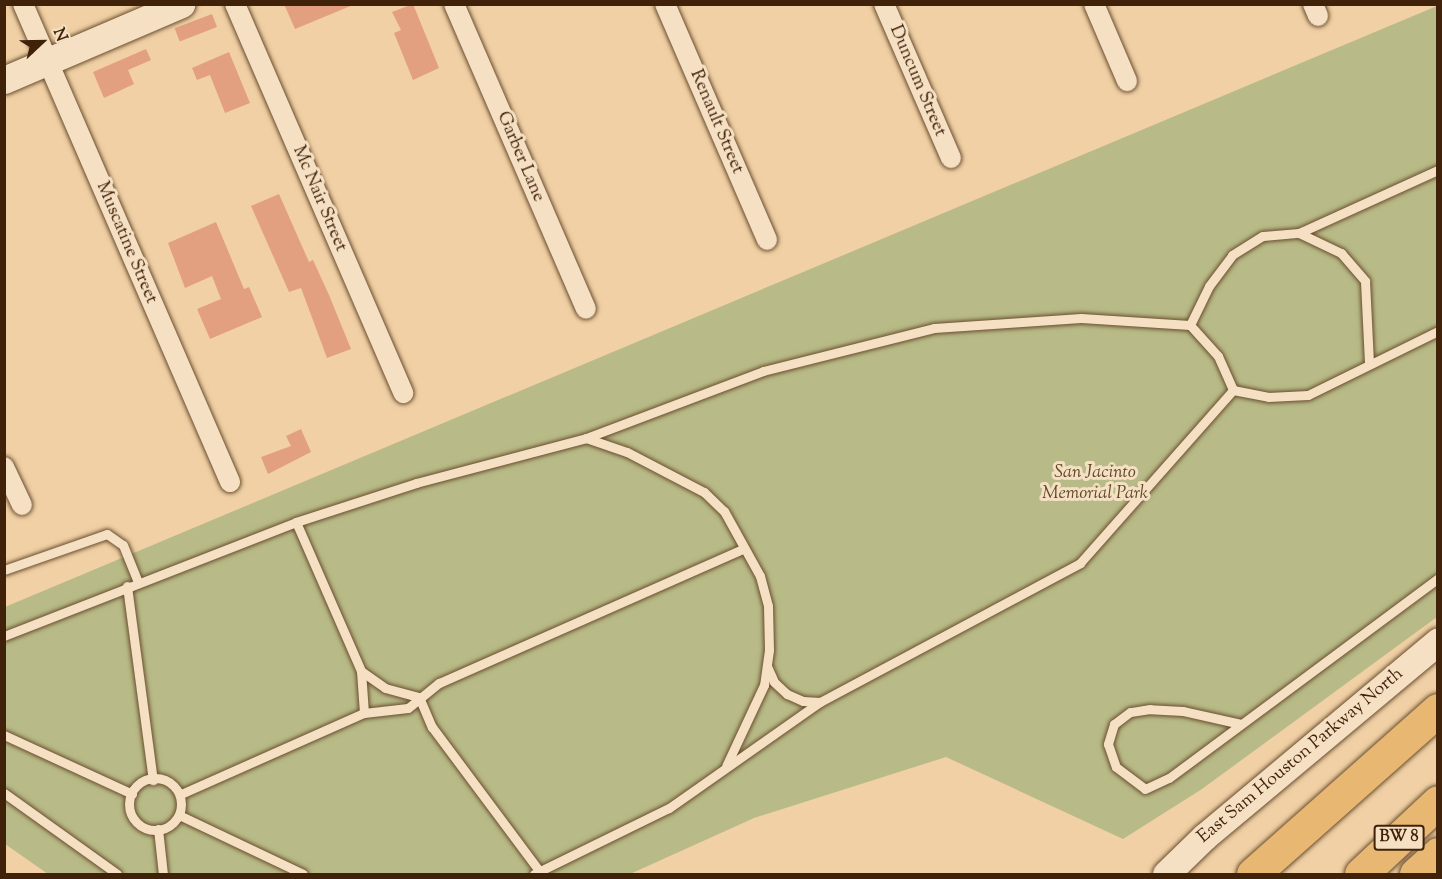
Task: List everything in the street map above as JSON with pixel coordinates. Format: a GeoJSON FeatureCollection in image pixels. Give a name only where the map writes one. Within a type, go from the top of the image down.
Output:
{"type":"FeatureCollection","features":[{"type":"Feature","properties":{"kind":"highway"},"geometry":{"type":"LineString","coordinates":[[1253,874],[1437,710]]}},
{"type":"Feature","properties":{"kind":"highway","name":"BW 8"},"geometry":{"type":"LineString","coordinates":[[1360,874],[1437,802]]}},
{"type":"Feature","properties":{"kind":"highway","name":"BW 8"},"geometry":{"type":"LineString","coordinates":[[1416,874],[1437,855]]}},
{"type":"Feature","properties":{"kind":"main road"},"geometry":{"type":"LineString","coordinates":[[4,80],[181,4]]}},
{"type":"Feature","properties":{"kind":"main road","name":"East Sam Houston Parkway North"},"geometry":{"type":"LineString","coordinates":[[1166,874],[1204,837],[1437,641]]}},
{"type":"Feature","properties":{"kind":"street","name":"Muscatine Street"},"geometry":{"type":"LineString","coordinates":[[23,4],[230,482]]}},
{"type":"Feature","properties":{"kind":"street","name":"Mc Nair Street"},"geometry":{"type":"LineString","coordinates":[[235,4],[403,393]]}},
{"type":"Feature","properties":{"kind":"street","name":"Garber Lane"},"geometry":{"type":"LineString","coordinates":[[454,4],[586,309]]}},
{"type":"Feature","properties":{"kind":"street","name":"Renault Street"},"geometry":{"type":"LineString","coordinates":[[665,4],[767,240]]}},
{"type":"Feature","properties":{"kind":"street","name":"Duncum Street"},"geometry":{"type":"LineString","coordinates":[[884,4],[951,158]]}},
{"type":"Feature","properties":{"kind":"street"},"geometry":{"type":"LineString","coordinates":[[1094,4],[1127,81]]}},
{"type":"Feature","properties":{"kind":"street"},"geometry":{"type":"LineString","coordinates":[[4,467],[22,505]]}},
{"type":"Feature","properties":{"kind":"lane"},"geometry":{"type":"LineString","coordinates":[[1190,325],[1209,286],[1232,255],[1263,236],[1299,233],[1437,170]]}},
{"type":"Feature","properties":{"kind":"lane"},"geometry":{"type":"LineString","coordinates":[[1299,233],[1341,253],[1365,281],[1369,362]]}},
{"type":"Feature","properties":{"kind":"lane"},"geometry":{"type":"LineString","coordinates":[[4,636],[127,586],[296,522],[416,483],[586,438],[763,370],[934,328],[1081,318],[1190,325],[1218,356],[1233,390]]}},
{"type":"Feature","properties":{"kind":"lane"},"geometry":{"type":"LineString","coordinates":[[1233,390],[1268,397],[1308,395],[1348,378],[1369,362],[1437,331]]}},
{"type":"Feature","properties":{"kind":"lane"},"geometry":{"type":"LineString","coordinates":[[419,697],[432,727],[537,873],[669,808],[820,702],[1080,563],[1233,390]]}},
{"type":"Feature","properties":{"kind":"lane"},"geometry":{"type":"LineString","coordinates":[[586,438],[627,452],[704,492],[724,511],[760,576],[768,606],[767,666],[764,685],[726,766]]}},
{"type":"Feature","properties":{"kind":"lane"},"geometry":{"type":"LineString","coordinates":[[296,522],[361,671],[364,713]]}},
{"type":"Feature","properties":{"kind":"lane"},"geometry":{"type":"LineString","coordinates":[[4,570],[107,534],[123,545],[138,582]]}},
{"type":"Feature","properties":{"kind":"lane"},"geometry":{"type":"LineString","coordinates":[[181,794],[364,713],[408,708],[439,683],[743,549]]}},
{"type":"Feature","properties":{"kind":"lane"},"geometry":{"type":"LineString","coordinates":[[1241,724],[1183,711],[1150,709],[1130,712],[1114,724],[1108,744],[1116,767],[1145,789],[1169,778],[1437,578]]}},
{"type":"Feature","properties":{"kind":"lane"},"geometry":{"type":"LineString","coordinates":[[127,586],[153,780]]}},
{"type":"Feature","properties":{"kind":"lane"},"geometry":{"type":"LineString","coordinates":[[767,666],[774,682],[787,694],[802,701],[820,702]]}},
{"type":"Feature","properties":{"kind":"lane"},"geometry":{"type":"LineString","coordinates":[[361,671],[386,688],[419,697]]}},
{"type":"Feature","properties":{"kind":"lane"},"geometry":{"type":"LineString","coordinates":[[4,735],[132,794]]}},
{"type":"Feature","properties":{"kind":"lane"},"geometry":{"type":"LineString","coordinates":[[179,815],[158,829],[143,828],[132,820],[128,807],[132,794],[153,780],[167,781],[181,794]]}},
{"type":"Feature","properties":{"kind":"lane"},"geometry":{"type":"LineString","coordinates":[[4,793],[117,874]]}},
{"type":"Feature","properties":{"kind":"lane"},"geometry":{"type":"LineString","coordinates":[[179,815],[181,794]]}},
{"type":"Feature","properties":{"kind":"lane"},"geometry":{"type":"LineString","coordinates":[[179,815],[303,874]]}},
{"type":"Feature","properties":{"kind":"lane"},"geometry":{"type":"LineString","coordinates":[[158,829],[163,874]]}},
{"type":"Feature","properties":{"kind":"green space","name":"San Jacinto Memorial Park"},"geometry":{"type":"Polygon","coordinates":[[[1437,6],[1437,617],[1202,789],[1123,839],[946,757],[754,818],[630,874],[48,874],[5,844],[5,607],[1437,6]]]}},
{"type":"Feature","properties":{"kind":"building"},"geometry":{"type":"Polygon","coordinates":[[[284,4],[353,4],[353,5],[295,29],[284,4]]]}},
{"type":"Feature","properties":{"kind":"building"},"geometry":{"type":"Polygon","coordinates":[[[413,4],[439,68],[413,80],[394,33],[401,30],[392,12],[413,4]]]}},
{"type":"Feature","properties":{"kind":"building"},"geometry":{"type":"Polygon","coordinates":[[[212,14],[217,27],[180,41],[175,28],[212,14]]]}},
{"type":"Feature","properties":{"kind":"building"},"geometry":{"type":"Polygon","coordinates":[[[146,49],[151,60],[128,70],[134,84],[104,98],[93,72],[146,49]]]}},
{"type":"Feature","properties":{"kind":"building"},"geometry":{"type":"Polygon","coordinates":[[[229,52],[250,103],[225,113],[210,75],[197,80],[192,68],[229,52]]]}},
{"type":"Feature","properties":{"kind":"building"},"geometry":{"type":"Polygon","coordinates":[[[279,194],[309,262],[313,260],[351,349],[327,358],[301,288],[289,292],[251,206],[279,194]]]}},
{"type":"Feature","properties":{"kind":"building"},"geometry":{"type":"Polygon","coordinates":[[[216,222],[244,289],[249,287],[262,317],[210,339],[197,309],[221,299],[212,276],[185,288],[168,243],[216,222]]]}},
{"type":"Feature","properties":{"kind":"building"},"geometry":{"type":"Polygon","coordinates":[[[301,429],[311,452],[268,474],[261,457],[291,446],[286,436],[301,429]]]}}]}
